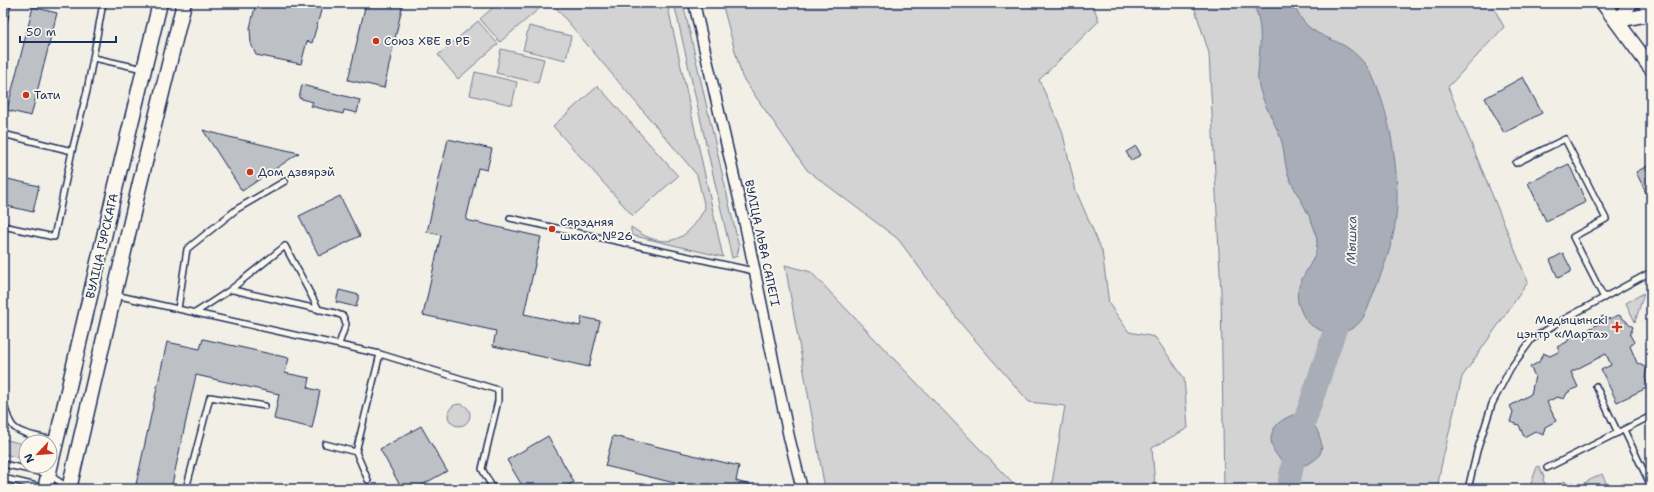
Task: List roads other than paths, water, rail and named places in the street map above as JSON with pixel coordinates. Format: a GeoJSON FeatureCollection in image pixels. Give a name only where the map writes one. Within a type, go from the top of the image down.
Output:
{"type":"FeatureCollection","features":[{"type":"Feature","properties":{"kind":"main road","name":"ВУЛІЦА ГУРСКАГА"},"geometry":{"type":"LineString","coordinates":[[58,436],[91,290],[160,3]]}},
{"type":"Feature","properties":{"kind":"main road","name":"ВУЛІЦА ГУРСКАГА"},"geometry":{"type":"LineString","coordinates":[[69,489],[184,3]]}},
{"type":"Feature","properties":{"kind":"main road"},"geometry":{"type":"LineString","coordinates":[[1603,3],[1651,68]]}},
{"type":"Feature","properties":{"kind":"main road"},"geometry":{"type":"LineString","coordinates":[[1645,3],[1651,12]]}},
{"type":"Feature","properties":{"kind":"main road"},"geometry":{"type":"LineString","coordinates":[[144,70],[158,82],[162,93]]}},
{"type":"Feature","properties":{"kind":"main road"},"geometry":{"type":"LineString","coordinates":[[91,290],[114,295]]}},
{"type":"Feature","properties":{"kind":"main road","name":"ВУЛІЦА ГУРСКАГА"},"geometry":{"type":"LineString","coordinates":[[45,489],[48,474]]}},
{"type":"Feature","properties":{"kind":"street","name":"ВУЛІЦА ЛЬВА САПЕГІ"},"geometry":{"type":"LineString","coordinates":[[694,3],[756,271],[789,437],[802,489]]}},
{"type":"Feature","properties":{"kind":"street"},"geometry":{"type":"LineString","coordinates":[[1617,21],[1631,3]]}},
{"type":"Feature","properties":{"kind":"street"},"geometry":{"type":"LineString","coordinates":[[1617,21],[1651,12]]}},
{"type":"Feature","properties":{"kind":"lane"},"geometry":{"type":"LineString","coordinates":[[3,25],[8,3]]}},
{"type":"Feature","properties":{"kind":"lane"},"geometry":{"type":"LineString","coordinates":[[3,226],[54,237],[94,58],[103,3]]}},
{"type":"Feature","properties":{"kind":"lane"},"geometry":{"type":"LineString","coordinates":[[94,58],[144,70]]}},
{"type":"Feature","properties":{"kind":"lane"},"geometry":{"type":"LineString","coordinates":[[3,134],[72,151]]}},
{"type":"Feature","properties":{"kind":"lane"},"geometry":{"type":"LineString","coordinates":[[1516,163],[1566,139],[1606,218],[1573,237],[1604,298]]}},
{"type":"Feature","properties":{"kind":"lane"},"geometry":{"type":"LineString","coordinates":[[178,309],[187,249],[237,209],[285,181]]}},
{"type":"Feature","properties":{"kind":"lane"},"geometry":{"type":"LineString","coordinates":[[510,218],[756,271]]}},
{"type":"Feature","properties":{"kind":"lane"},"geometry":{"type":"LineString","coordinates":[[195,313],[230,290],[285,246],[319,310]]}},
{"type":"Feature","properties":{"kind":"lane"},"geometry":{"type":"LineString","coordinates":[[1468,489],[1477,451],[1492,404],[1510,369],[1532,340],[1559,322],[1651,272]]}},
{"type":"Feature","properties":{"kind":"lane"},"geometry":{"type":"LineString","coordinates":[[230,290],[343,316],[346,324],[339,344]]}},
{"type":"Feature","properties":{"kind":"lane"},"geometry":{"type":"LineString","coordinates":[[114,295],[380,354],[498,390],[498,401],[482,469],[492,485]]}},
{"type":"Feature","properties":{"kind":"lane"},"geometry":{"type":"LineString","coordinates":[[368,480],[356,452],[380,354]]}},
{"type":"Feature","properties":{"kind":"lane"},"geometry":{"type":"LineString","coordinates":[[1596,386],[1618,433]]}},
{"type":"Feature","properties":{"kind":"lane"},"geometry":{"type":"LineString","coordinates":[[186,489],[210,398],[265,406]]}},
{"type":"Feature","properties":{"kind":"lane"},"geometry":{"type":"LineString","coordinates":[[3,402],[15,429],[28,434]]}},
{"type":"Feature","properties":{"kind":"lane"},"geometry":{"type":"LineString","coordinates":[[1547,468],[1651,416]]}},
{"type":"Feature","properties":{"kind":"lane"},"geometry":{"type":"LineString","coordinates":[[1624,430],[1651,486]]}},
{"type":"Feature","properties":{"kind":"lane"},"geometry":{"type":"LineString","coordinates":[[325,444],[356,452]]}},
{"type":"Feature","properties":{"kind":"lane"},"geometry":{"type":"LineString","coordinates":[[3,464],[18,467]]}},
{"type":"Feature","properties":{"kind":"lane"},"geometry":{"type":"LineString","coordinates":[[48,474],[69,489]]}},
{"type":"Feature","properties":{"kind":"lane"},"geometry":{"type":"LineString","coordinates":[[3,478],[45,489],[69,489]]}},
{"type":"Feature","properties":{"kind":"water"},"geometry":{"type":"Polygon","coordinates":[[[1253,3],[1292,3],[1302,19],[1310,28],[1345,46],[1358,56],[1371,73],[1382,101],[1390,131],[1395,162],[1397,192],[1396,218],[1392,242],[1366,312],[1358,324],[1352,329],[1328,332],[1318,329],[1306,320],[1300,308],[1298,291],[1300,283],[1316,252],[1316,236],[1310,218],[1292,185],[1286,168],[1281,139],[1260,90],[1258,77],[1260,31],[1258,17],[1253,3]]]}},
{"type":"Feature","properties":{"kind":"water"},"geometry":{"type":"Polygon","coordinates":[[[1293,415],[1304,417],[1312,423],[1318,431],[1322,445],[1319,455],[1313,461],[1302,466],[1291,465],[1281,460],[1274,452],[1271,442],[1272,432],[1279,422],[1293,415]]]}},
{"type":"Feature","properties":{"kind":"waterway","name":"Мышка"},"geometry":{"type":"LineString","coordinates":[[1288,489],[1294,457],[1305,420],[1344,303]]}},
{"type":"Feature","properties":{"kind":"place","name":"Союз ХВЕ в РБ"},"geometry":{"type":"Point","coordinates":[376,41]}},
{"type":"Feature","properties":{"kind":"place","name":"Тати"},"geometry":{"type":"Point","coordinates":[26,95]}},
{"type":"Feature","properties":{"kind":"place","name":"Дом дзвярэй"},"geometry":{"type":"Point","coordinates":[250,172]}},
{"type":"Feature","properties":{"kind":"place","name":"Сярэдняя школа №26"},"geometry":{"type":"Point","coordinates":[552,229]}},
{"type":"Feature","properties":{"kind":"place","name":"Медыцынскі цэнтр «Марта»"},"geometry":{"type":"Point","coordinates":[1617,327]}}]}
